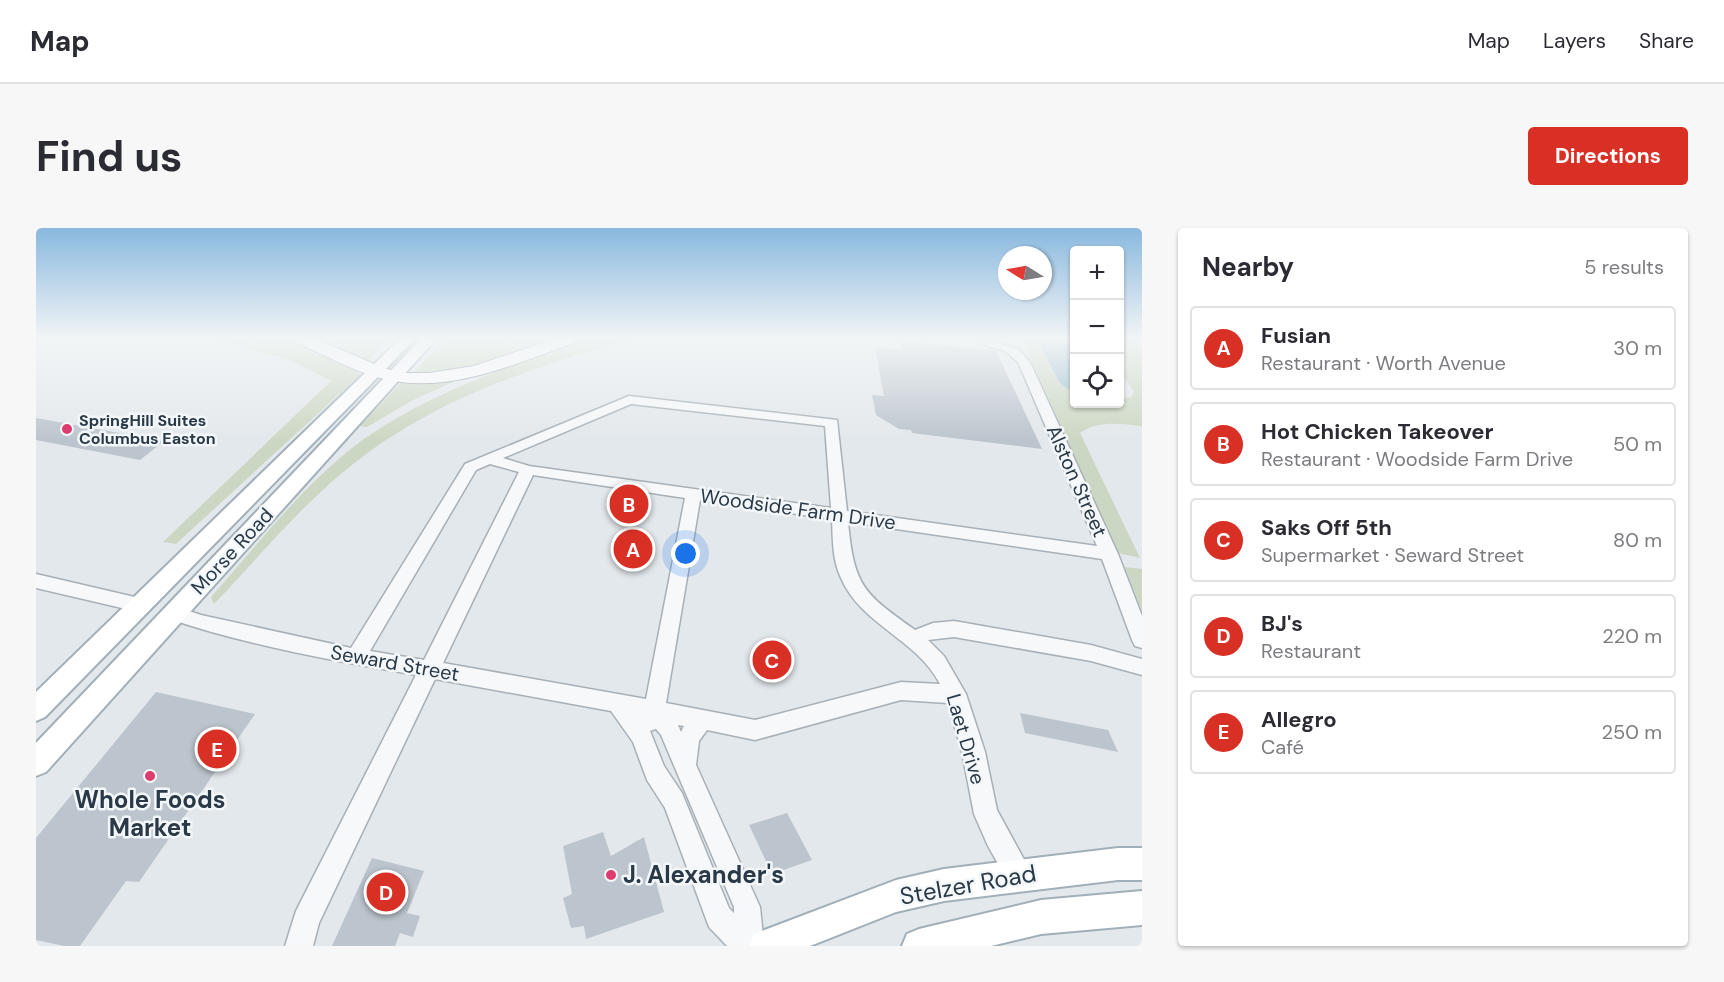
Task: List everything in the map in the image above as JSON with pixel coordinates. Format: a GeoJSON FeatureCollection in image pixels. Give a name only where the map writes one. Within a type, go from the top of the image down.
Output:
{"type":"FeatureCollection","features":[{"type":"Feature","properties":{"kind":"highway"},"geometry":{"type":"LineString","coordinates":[[383,373],[424,378],[461,373]]}},
{"type":"Feature","properties":{"kind":"main road","name":"Morse Road"},"geometry":{"type":"LineString","coordinates":[[36,709],[374,373]]}},
{"type":"Feature","properties":{"kind":"main road","name":"Morse Road"},"geometry":{"type":"LineString","coordinates":[[36,763],[397,373]]}},
{"type":"Feature","properties":{"kind":"main road","name":"Stelzer Road"},"geometry":{"type":"LineString","coordinates":[[766,946],[896,896],[944,885],[1018,874],[1118,864],[1142,864]]}},
{"type":"Feature","properties":{"kind":"main road"},"geometry":{"type":"LineString","coordinates":[[919,946],[1041,917],[1142,908]]}},
{"type":"Feature","properties":{"kind":"street","name":"Alston Street"},"geometry":{"type":"LineString","coordinates":[[1029,373],[1109,554],[1142,640]]}},
{"type":"Feature","properties":{"kind":"street","name":"Laet Drive"},"geometry":{"type":"LineString","coordinates":[[488,459],[629,400],[832,423],[846,572],[859,596],[883,619],[914,639],[937,662],[956,694],[980,781],[985,812],[1018,874]]}},
{"type":"Feature","properties":{"kind":"street","name":"Woodside Farm Drive"},"geometry":{"type":"LineString","coordinates":[[488,459],[528,470],[1109,554]]}},
{"type":"Feature","properties":{"kind":"street"},"geometry":{"type":"LineString","coordinates":[[356,657],[470,467],[488,459]]}},
{"type":"Feature","properties":{"kind":"street"},"geometry":{"type":"LineString","coordinates":[[300,946],[306,921],[528,470]]}},
{"type":"Feature","properties":{"kind":"street"},"geometry":{"type":"LineString","coordinates":[[642,737],[654,711],[693,494]]}},
{"type":"Feature","properties":{"kind":"street"},"geometry":{"type":"LineString","coordinates":[[36,581],[139,605]]}},
{"type":"Feature","properties":{"kind":"street","name":"Seward Street"},"geometry":{"type":"LineString","coordinates":[[174,613],[200,622],[356,657],[501,681],[755,730],[901,691],[956,694]]}},
{"type":"Feature","properties":{"kind":"street"},"geometry":{"type":"LineString","coordinates":[[914,639],[923,633],[954,629],[1091,653],[1142,667]]}},
{"type":"Feature","properties":{"kind":"street"},"geometry":{"type":"LineString","coordinates":[[618,704],[642,737],[655,772],[674,801],[719,917],[748,946]]}},
{"type":"Feature","properties":{"kind":"street"},"geometry":{"type":"LineString","coordinates":[[654,711],[669,729],[747,907],[748,946]]}},
{"type":"Feature","properties":{"kind":"street"},"geometry":{"type":"LineString","coordinates":[[686,770],[686,744],[691,732],[703,720]]}},
{"type":"Feature","properties":{"kind":"green space"},"geometry":{"type":"Polygon","coordinates":[[[314,373],[358,373],[360,375],[176,544],[163,542],[331,381],[314,373]]]}},
{"type":"Feature","properties":{"kind":"green space"},"geometry":{"type":"Polygon","coordinates":[[[495,373],[527,373],[464,397],[417,421],[373,449],[315,497],[214,604],[211,597],[283,514],[342,456],[389,422],[495,373]]]}},
{"type":"Feature","properties":{"kind":"green space"},"geometry":{"type":"Polygon","coordinates":[[[1037,373],[1054,373],[1063,386],[1070,390],[1070,408],[1124,408],[1124,398],[1131,397],[1134,392],[1124,377],[1124,373],[1142,373],[1142,426],[1102,425],[1080,433],[1140,558],[1118,553],[1037,373]]]}},
{"type":"Feature","properties":{"kind":"green space"},"geometry":{"type":"Polygon","coordinates":[[[462,378],[413,400],[367,427],[360,426],[401,383],[462,378]]]}},
{"type":"Feature","properties":{"kind":"green space"},"geometry":{"type":"Polygon","coordinates":[[[1125,567],[1142,569],[1142,611],[1125,567]]]}},
{"type":"Feature","properties":{"kind":"water"},"geometry":{"type":"Polygon","coordinates":[[[1054,373],[1070,373],[1070,390],[1063,386],[1054,373]]]}},
{"type":"Feature","properties":{"kind":"building"},"geometry":{"type":"Polygon","coordinates":[[[880,373],[1006,373],[1042,449],[912,433],[911,430],[899,429],[876,415],[872,395],[884,396],[880,373]]]}},
{"type":"Feature","properties":{"kind":"building","name":"SpringHill Suites Columbus Easton"},"geometry":{"type":"Polygon","coordinates":[[[36,418],[164,441],[140,460],[36,440],[36,418]]]}},
{"type":"Feature","properties":{"kind":"building","name":"Whole Foods Market"},"geometry":{"type":"Polygon","coordinates":[[[156,692],[255,714],[139,882],[126,881],[80,946],[64,946],[36,940],[36,838],[156,692]]]}},
{"type":"Feature","properties":{"kind":"building"},"geometry":{"type":"Polygon","coordinates":[[[1020,713],[1108,730],[1118,752],[1025,733],[1020,713]]]}},
{"type":"Feature","properties":{"kind":"building"},"geometry":{"type":"Polygon","coordinates":[[[787,813],[812,860],[772,874],[749,825],[787,813]]]}},
{"type":"Feature","properties":{"kind":"building","name":"J. Alexander's"},"geometry":{"type":"Polygon","coordinates":[[[603,832],[611,856],[644,837],[664,912],[586,939],[584,926],[571,928],[563,898],[572,894],[563,846],[603,832]]]}},
{"type":"Feature","properties":{"kind":"building"},"geometry":{"type":"Polygon","coordinates":[[[372,858],[424,871],[407,913],[420,916],[413,937],[400,933],[395,946],[332,946],[372,858]]]}},
{"type":"Feature","properties":{"kind":"place","name":"SpringHill Suites Columbus Easton"},"geometry":{"type":"Point","coordinates":[67,429]}},
{"type":"Feature","properties":{"kind":"place","name":"Hot Chicken Takeover"},"geometry":{"type":"Point","coordinates":[629,504]}},
{"type":"Feature","properties":{"kind":"place","name":"Fusian"},"geometry":{"type":"Point","coordinates":[633,549]}},
{"type":"Feature","properties":{"kind":"place","name":"Saks Off 5th"},"geometry":{"type":"Point","coordinates":[772,660]}},
{"type":"Feature","properties":{"kind":"place","name":"Allegro"},"geometry":{"type":"Point","coordinates":[217,749]}},
{"type":"Feature","properties":{"kind":"place","name":"Whole Foods Market"},"geometry":{"type":"Point","coordinates":[150,776]}},
{"type":"Feature","properties":{"kind":"place","name":"J. Alexander's"},"geometry":{"type":"Point","coordinates":[611,875]}},
{"type":"Feature","properties":{"kind":"place","name":"BJ's"},"geometry":{"type":"Point","coordinates":[386,892]}}]}
